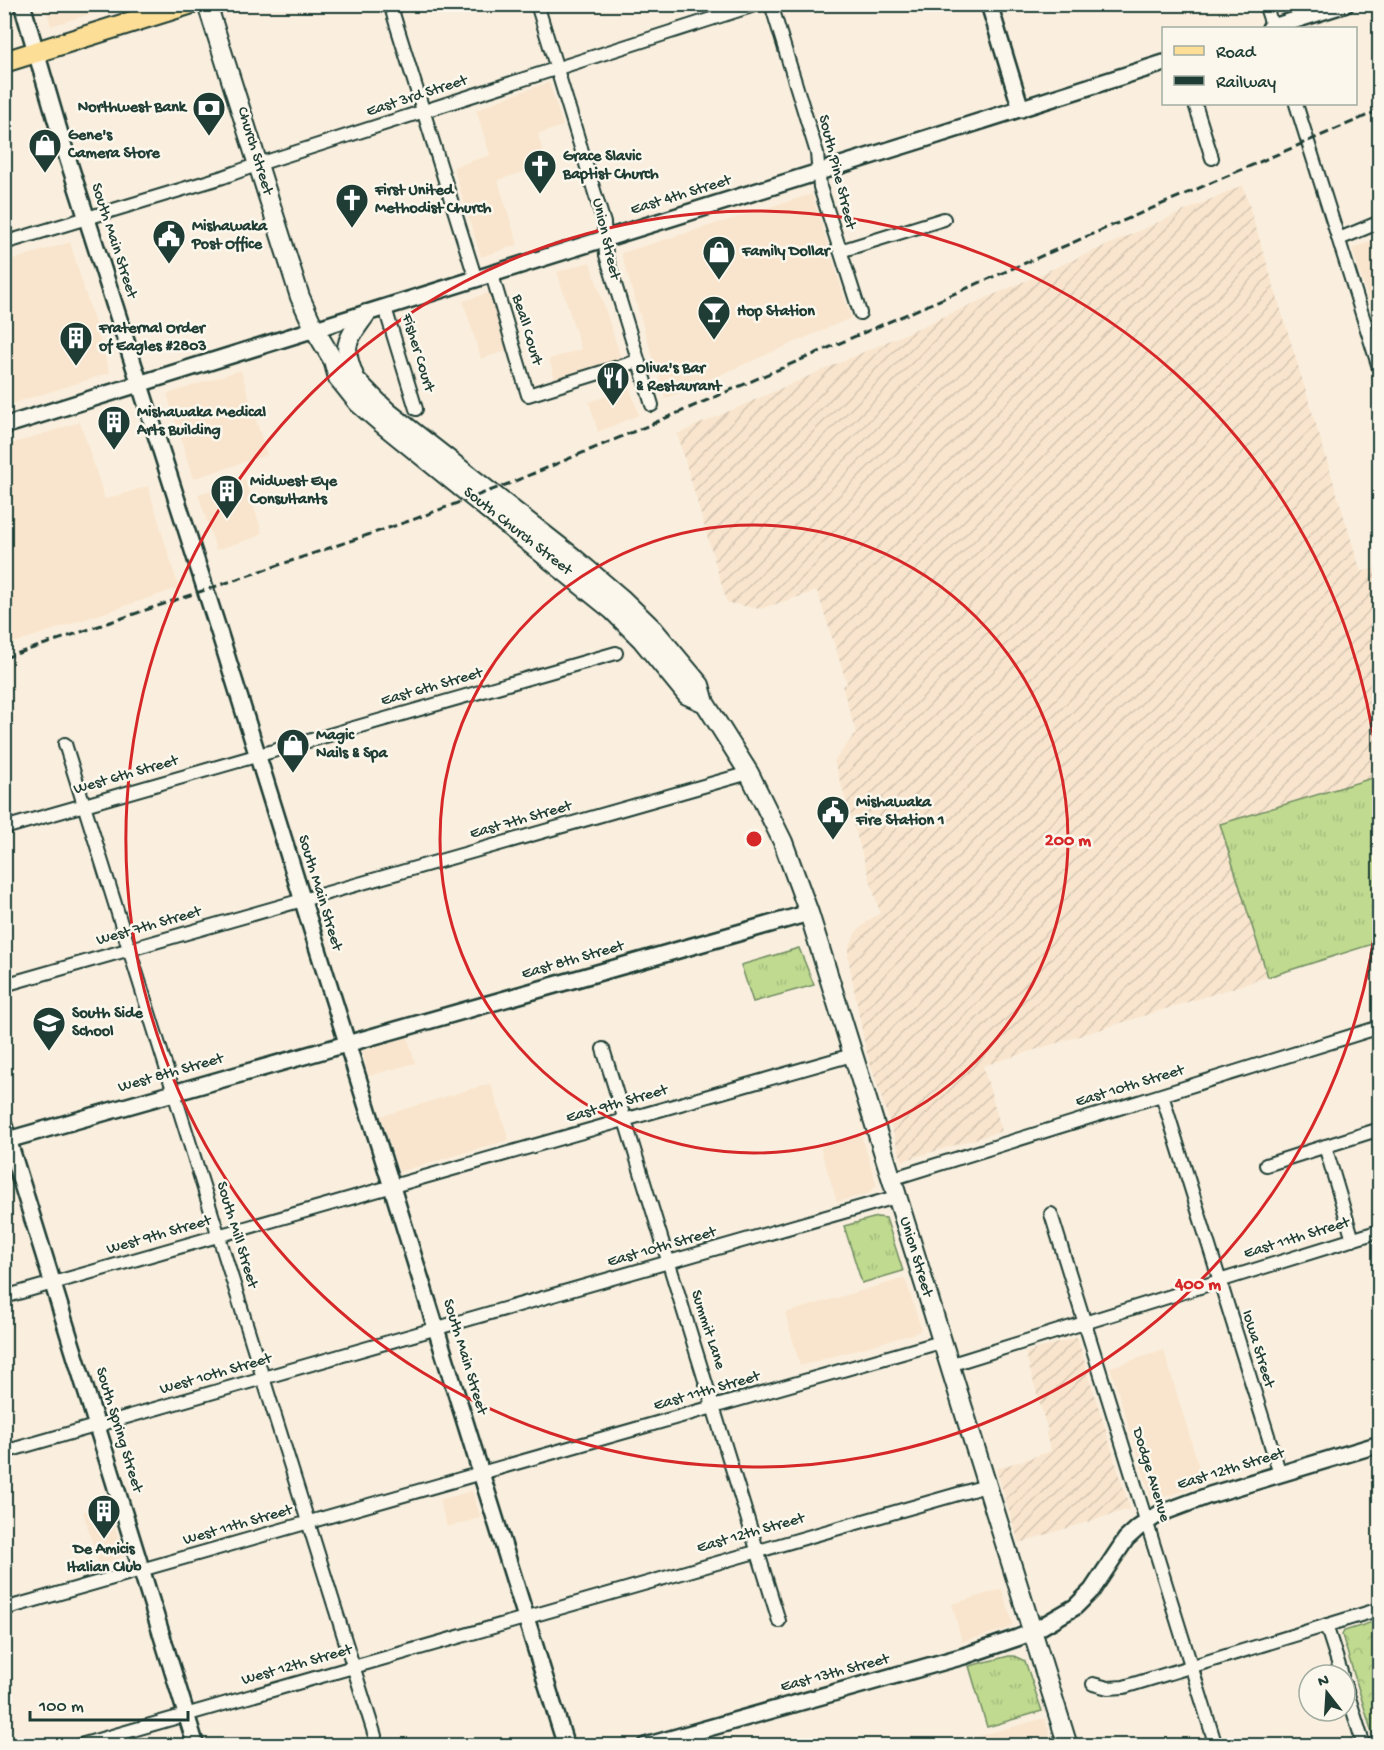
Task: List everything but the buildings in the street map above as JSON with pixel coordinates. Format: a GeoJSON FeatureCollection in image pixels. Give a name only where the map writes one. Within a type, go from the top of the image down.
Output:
{"type":"FeatureCollection","features":[{"type":"Feature","properties":{"kind":"main road"},"geometry":{"type":"LineString","coordinates":[[4,62],[189,4]]}},
{"type":"Feature","properties":{"kind":"main road","name":"Church Street"},"geometry":{"type":"LineString","coordinates":[[207,4],[291,272],[303,306],[315,330]]}},
{"type":"Feature","properties":{"kind":"main road"},"geometry":{"type":"LineString","coordinates":[[356,380],[347,357],[346,347],[348,340],[366,314]]}},
{"type":"Feature","properties":{"kind":"main road","name":"South Church Street"},"geometry":{"type":"LineString","coordinates":[[315,330],[333,360],[338,378],[358,403],[592,591],[642,640],[687,695],[705,703]]}},
{"type":"Feature","properties":{"kind":"main road","name":"South Church Street"},"geometry":{"type":"LineString","coordinates":[[333,360],[347,370],[389,413],[556,544],[621,598],[654,630],[699,686],[705,703],[749,773]]}},
{"type":"Feature","properties":{"kind":"main road","name":"Union Street"},"geometry":{"type":"LineString","coordinates":[[749,773],[783,842],[808,913],[1068,1746]]}},
{"type":"Feature","properties":{"kind":"street","name":"South Main Street"},"geometry":{"type":"LineString","coordinates":[[22,4],[86,218],[258,756],[566,1746]]}},
{"type":"Feature","properties":{"kind":"street"},"geometry":{"type":"LineString","coordinates":[[390,4],[476,280]]}},
{"type":"Feature","properties":{"kind":"street","name":"Union Street"},"geometry":{"type":"LineString","coordinates":[[537,4],[604,223],[606,255],[652,405]]}},
{"type":"Feature","properties":{"kind":"street","name":"East 3rd Street"},"geometry":{"type":"LineString","coordinates":[[4,243],[223,177],[758,4]]}},
{"type":"Feature","properties":{"kind":"street","name":"South Pine Street"},"geometry":{"type":"LineString","coordinates":[[771,4],[817,153],[820,187],[860,313]]}},
{"type":"Feature","properties":{"kind":"street"},"geometry":{"type":"LineString","coordinates":[[989,4],[1021,109]]}},
{"type":"Feature","properties":{"kind":"street"},"geometry":{"type":"LineString","coordinates":[[1265,4],[1272,27]]}},
{"type":"Feature","properties":{"kind":"street"},"geometry":{"type":"LineString","coordinates":[[1275,27],[1346,4]]}},
{"type":"Feature","properties":{"kind":"street","name":"East 4th Street"},"geometry":{"type":"LineString","coordinates":[[4,426],[1162,64]]}},
{"type":"Feature","properties":{"kind":"street"},"geometry":{"type":"LineString","coordinates":[[1195,105],[1212,158]]}},
{"type":"Feature","properties":{"kind":"street"},"geometry":{"type":"LineString","coordinates":[[1296,105],[1380,370]]}},
{"type":"Feature","properties":{"kind":"street"},"geometry":{"type":"LineString","coordinates":[[840,252],[944,219]]}},
{"type":"Feature","properties":{"kind":"street"},"geometry":{"type":"LineString","coordinates":[[1339,239],[1380,222]]}},
{"type":"Feature","properties":{"kind":"street","name":"Beall Court"},"geometry":{"type":"LineString","coordinates":[[492,275],[528,395],[638,361]]}},
{"type":"Feature","properties":{"kind":"street","name":"Fisher Court"},"geometry":{"type":"LineString","coordinates":[[385,308],[416,409]]}},
{"type":"Feature","properties":{"kind":"street","name":"East 6th Street"},"geometry":{"type":"LineString","coordinates":[[258,756],[616,653]]}},
{"type":"Feature","properties":{"kind":"street","name":"South Mill Street"},"geometry":{"type":"LineString","coordinates":[[65,744],[375,1736]]}},
{"type":"Feature","properties":{"kind":"street","name":"West 6th Street"},"geometry":{"type":"LineString","coordinates":[[4,828],[258,756]]}},
{"type":"Feature","properties":{"kind":"street","name":"East 7th Street"},"geometry":{"type":"LineString","coordinates":[[302,901],[749,773]]}},
{"type":"Feature","properties":{"kind":"street","name":"West 7th Street"},"geometry":{"type":"LineString","coordinates":[[4,985],[302,901]]}},
{"type":"Feature","properties":{"kind":"street","name":"East 8th Street"},"geometry":{"type":"LineString","coordinates":[[347,1043],[808,913]]}},
{"type":"Feature","properties":{"kind":"street","name":"East 10th Street"},"geometry":{"type":"LineString","coordinates":[[891,1179],[1380,1027]]}},
{"type":"Feature","properties":{"kind":"street","name":"West 8th Street"},"geometry":{"type":"LineString","coordinates":[[6,1135],[175,1092],[347,1043]]}},
{"type":"Feature","properties":{"kind":"street","name":"Summit Lane"},"geometry":{"type":"LineString","coordinates":[[603,1049],[779,1621]]}},
{"type":"Feature","properties":{"kind":"street","name":"East 9th Street"},"geometry":{"type":"LineString","coordinates":[[391,1186],[852,1055]]}},
{"type":"Feature","properties":{"kind":"street","name":"Iowa Street"},"geometry":{"type":"LineString","coordinates":[[1162,1095],[1280,1474]]}},
{"type":"Feature","properties":{"kind":"street"},"geometry":{"type":"LineString","coordinates":[[1266,1165],[1380,1129]]}},
{"type":"Feature","properties":{"kind":"street","name":"South Spring Street"},"geometry":{"type":"LineString","coordinates":[[6,1135],[54,1282],[196,1746]]}},
{"type":"Feature","properties":{"kind":"street"},"geometry":{"type":"LineString","coordinates":[[1325,1146],[1353,1240]]}},
{"type":"Feature","properties":{"kind":"street","name":"West 9th Street"},"geometry":{"type":"LineString","coordinates":[[4,1297],[391,1186]]}},
{"type":"Feature","properties":{"kind":"street","name":"East 10th Street"},"geometry":{"type":"LineString","coordinates":[[436,1330],[896,1197]]}},
{"type":"Feature","properties":{"kind":"street","name":"Dodge Avenue"},"geometry":{"type":"LineString","coordinates":[[1051,1214],[1216,1746]]}},
{"type":"Feature","properties":{"kind":"street","name":"East 11th Street"},"geometry":{"type":"LineString","coordinates":[[949,1365],[1218,1280],[1380,1232]]}},
{"type":"Feature","properties":{"kind":"street","name":"West 10th Street"},"geometry":{"type":"LineString","coordinates":[[4,1452],[436,1330]]}},
{"type":"Feature","properties":{"kind":"street","name":"East 11th Street"},"geometry":{"type":"LineString","coordinates":[[481,1474],[942,1342]]}},
{"type":"Feature","properties":{"kind":"street","name":"East 12th Street"},"geometry":{"type":"LineString","coordinates":[[1032,1632],[1075,1607],[1085,1598],[1118,1549],[1147,1521],[1176,1506],[1380,1444]]}},
{"type":"Feature","properties":{"kind":"street","name":"West 11th Street"},"geometry":{"type":"LineString","coordinates":[[4,1609],[481,1474]]}},
{"type":"Feature","properties":{"kind":"street","name":"East 12th Street"},"geometry":{"type":"LineString","coordinates":[[526,1618],[986,1486]]}},
{"type":"Feature","properties":{"kind":"street"},"geometry":{"type":"LineString","coordinates":[[1093,1684],[1108,1688],[1124,1687],[1380,1609]]}},
{"type":"Feature","properties":{"kind":"street","name":"West 12th Street"},"geometry":{"type":"LineString","coordinates":[[77,1746],[526,1618]]}},
{"type":"Feature","properties":{"kind":"street"},"geometry":{"type":"LineString","coordinates":[[1326,1625],[1338,1663]]}},
{"type":"Feature","properties":{"kind":"street","name":"East 13th Street"},"geometry":{"type":"LineString","coordinates":[[645,1746],[964,1656],[1032,1632]]}},
{"type":"Feature","properties":{"kind":"street"},"geometry":{"type":"LineString","coordinates":[[1357,1723],[1364,1746]]}},
{"type":"Feature","properties":{"kind":"shaded area"},"geometry":{"type":"Polygon","coordinates":[[[45,4],[120,4],[120,5],[51,26],[45,4]]]}},
{"type":"Feature","properties":{"kind":"shaded area"},"geometry":{"type":"Polygon","coordinates":[[[549,82],[563,126],[538,134],[547,165],[498,180],[518,245],[481,257],[453,167],[490,155],[476,110],[549,82]]]}},
{"type":"Feature","properties":{"kind":"shaded area"},"geometry":{"type":"Polygon","coordinates":[[[1243,185],[1361,572],[1380,566],[1379,611],[1373,614],[1380,634],[1379,776],[1221,824],[1268,977],[983,1066],[1002,1131],[902,1161],[865,1047],[848,957],[849,947],[856,932],[880,913],[834,761],[856,733],[842,686],[847,684],[817,591],[760,609],[727,603],[677,434],[1243,185]]]}},
{"type":"Feature","properties":{"kind":"shaded area"},"geometry":{"type":"Polygon","coordinates":[[[812,194],[851,318],[665,399],[621,253],[812,194]]]}},
{"type":"Feature","properties":{"kind":"shaded area"},"geometry":{"type":"Polygon","coordinates":[[[1379,237],[1379,297],[1369,301],[1352,249],[1379,237]]]}},
{"type":"Feature","properties":{"kind":"shaded area"},"geometry":{"type":"Polygon","coordinates":[[[70,242],[110,373],[5,406],[5,262],[70,242]]]}},
{"type":"Feature","properties":{"kind":"shaded area"},"geometry":{"type":"Polygon","coordinates":[[[590,262],[622,361],[556,382],[549,359],[581,349],[557,272],[590,262]]]}},
{"type":"Feature","properties":{"kind":"shaded area"},"geometry":{"type":"Polygon","coordinates":[[[492,292],[510,350],[481,359],[463,301],[492,292]]]}},
{"type":"Feature","properties":{"kind":"shaded area"},"geometry":{"type":"Polygon","coordinates":[[[241,370],[267,455],[193,479],[167,394],[241,370]]]}},
{"type":"Feature","properties":{"kind":"shaded area","name":"Oliva's Bar & Restaurant"},"geometry":{"type":"Polygon","coordinates":[[[630,388],[639,415],[598,432],[589,402],[630,388]]]}},
{"type":"Feature","properties":{"kind":"shaded area"},"geometry":{"type":"Polygon","coordinates":[[[80,422],[105,499],[148,486],[179,588],[5,646],[5,446],[80,422]]]}},
{"type":"Feature","properties":{"kind":"shaded area"},"geometry":{"type":"Polygon","coordinates":[[[245,479],[262,532],[257,537],[216,550],[198,494],[245,479]]]}},
{"type":"Feature","properties":{"kind":"shaded area"},"geometry":{"type":"Polygon","coordinates":[[[408,1037],[415,1063],[369,1076],[362,1051],[408,1037]]]}},
{"type":"Feature","properties":{"kind":"shaded area"},"geometry":{"type":"Polygon","coordinates":[[[491,1083],[509,1140],[399,1172],[381,1116],[491,1083]]]}},
{"type":"Feature","properties":{"kind":"shaded area"},"geometry":{"type":"Polygon","coordinates":[[[861,1134],[877,1185],[868,1194],[837,1202],[820,1147],[861,1134]]]}},
{"type":"Feature","properties":{"kind":"shaded area"},"geometry":{"type":"Polygon","coordinates":[[[905,1278],[921,1328],[919,1332],[800,1366],[785,1313],[905,1278]]]}},
{"type":"Feature","properties":{"kind":"shaded area"},"geometry":{"type":"Polygon","coordinates":[[[1077,1337],[1130,1509],[1019,1543],[996,1469],[1051,1451],[1045,1432],[1048,1431],[1025,1353],[1077,1337]]]}},
{"type":"Feature","properties":{"kind":"shaded area"},"geometry":{"type":"Polygon","coordinates":[[[1164,1350],[1204,1484],[1152,1501],[1110,1367],[1164,1350]]]}},
{"type":"Feature","properties":{"kind":"shaded area"},"geometry":{"type":"Polygon","coordinates":[[[472,1491],[481,1518],[447,1527],[439,1500],[472,1491]]]}},
{"type":"Feature","properties":{"kind":"shaded area"},"geometry":{"type":"Polygon","coordinates":[[[108,1504],[124,1557],[99,1564],[83,1512],[108,1504]]]}},
{"type":"Feature","properties":{"kind":"shaded area"},"geometry":{"type":"Polygon","coordinates":[[[1002,1589],[1013,1624],[1007,1629],[962,1642],[952,1604],[1002,1589]]]}},
{"type":"Feature","properties":{"kind":"shaded area"},"geometry":{"type":"Polygon","coordinates":[[[1045,1718],[1053,1745],[945,1745],[1045,1718]]]}},
{"type":"Feature","properties":{"kind":"green space"},"geometry":{"type":"Polygon","coordinates":[[[1379,776],[1379,942],[1268,977],[1220,824],[1379,776]]]}},
{"type":"Feature","properties":{"kind":"green space"},"geometry":{"type":"Polygon","coordinates":[[[799,948],[814,985],[753,1002],[741,965],[799,948]]]}},
{"type":"Feature","properties":{"kind":"green space"},"geometry":{"type":"Polygon","coordinates":[[[877,1217],[886,1218],[903,1271],[862,1283],[844,1226],[877,1217]]]}},
{"type":"Feature","properties":{"kind":"green space"},"geometry":{"type":"Polygon","coordinates":[[[1379,1620],[1380,1745],[1376,1746],[1357,1684],[1357,1663],[1351,1663],[1342,1635],[1344,1631],[1379,1620]]]}},
{"type":"Feature","properties":{"kind":"green space"},"geometry":{"type":"Polygon","coordinates":[[[1009,1656],[1025,1661],[1042,1711],[987,1727],[969,1666],[1009,1656]]]}},
{"type":"Feature","properties":{"kind":"railway"},"geometry":{"type":"LineString","coordinates":[[4,658],[412,520],[508,484],[1380,110]]}},
{"type":"Feature","properties":{"kind":"place","name":"Northwest Bank"},"geometry":{"type":"Point","coordinates":[209,137]}},
{"type":"Feature","properties":{"kind":"place","name":"Gene's Camera Store"},"geometry":{"type":"Point","coordinates":[45,174]}},
{"type":"Feature","properties":{"kind":"place","name":"Grace Slavic Baptist Church"},"geometry":{"type":"Point","coordinates":[540,195]}},
{"type":"Feature","properties":{"kind":"place","name":"First United Methodist Church"},"geometry":{"type":"Point","coordinates":[352,229]}},
{"type":"Feature","properties":{"kind":"place","name":"Mishawaka Post Office"},"geometry":{"type":"Point","coordinates":[169,265]}},
{"type":"Feature","properties":{"kind":"place","name":"Family Dollar"},"geometry":{"type":"Point","coordinates":[719,281]}},
{"type":"Feature","properties":{"kind":"place","name":"Hop Station"},"geometry":{"type":"Point","coordinates":[714,341]}},
{"type":"Feature","properties":{"kind":"place","name":"Fraternal Order of Eagles #2803"},"geometry":{"type":"Point","coordinates":[76,367]}},
{"type":"Feature","properties":{"kind":"place","name":"Oliva's Bar & Restaurant"},"geometry":{"type":"Point","coordinates":[613,407]}},
{"type":"Feature","properties":{"kind":"place","name":"Mishawaka Medical Arts Building"},"geometry":{"type":"Point","coordinates":[114,451]}},
{"type":"Feature","properties":{"kind":"place","name":"Midwest Eye Consultants"},"geometry":{"type":"Point","coordinates":[227,520]}},
{"type":"Feature","properties":{"kind":"place","name":"Magic Nails & Spa"},"geometry":{"type":"Point","coordinates":[293,774]}},
{"type":"Feature","properties":{"kind":"place","name":"Mishawaka Fire Station 1"},"geometry":{"type":"Point","coordinates":[833,841]}},
{"type":"Feature","properties":{"kind":"place","name":"South Side School"},"geometry":{"type":"Point","coordinates":[49,1052]}},
{"type":"Feature","properties":{"kind":"place","name":"De Amicis Italian Club"},"geometry":{"type":"Point","coordinates":[104,1540]}}]}
